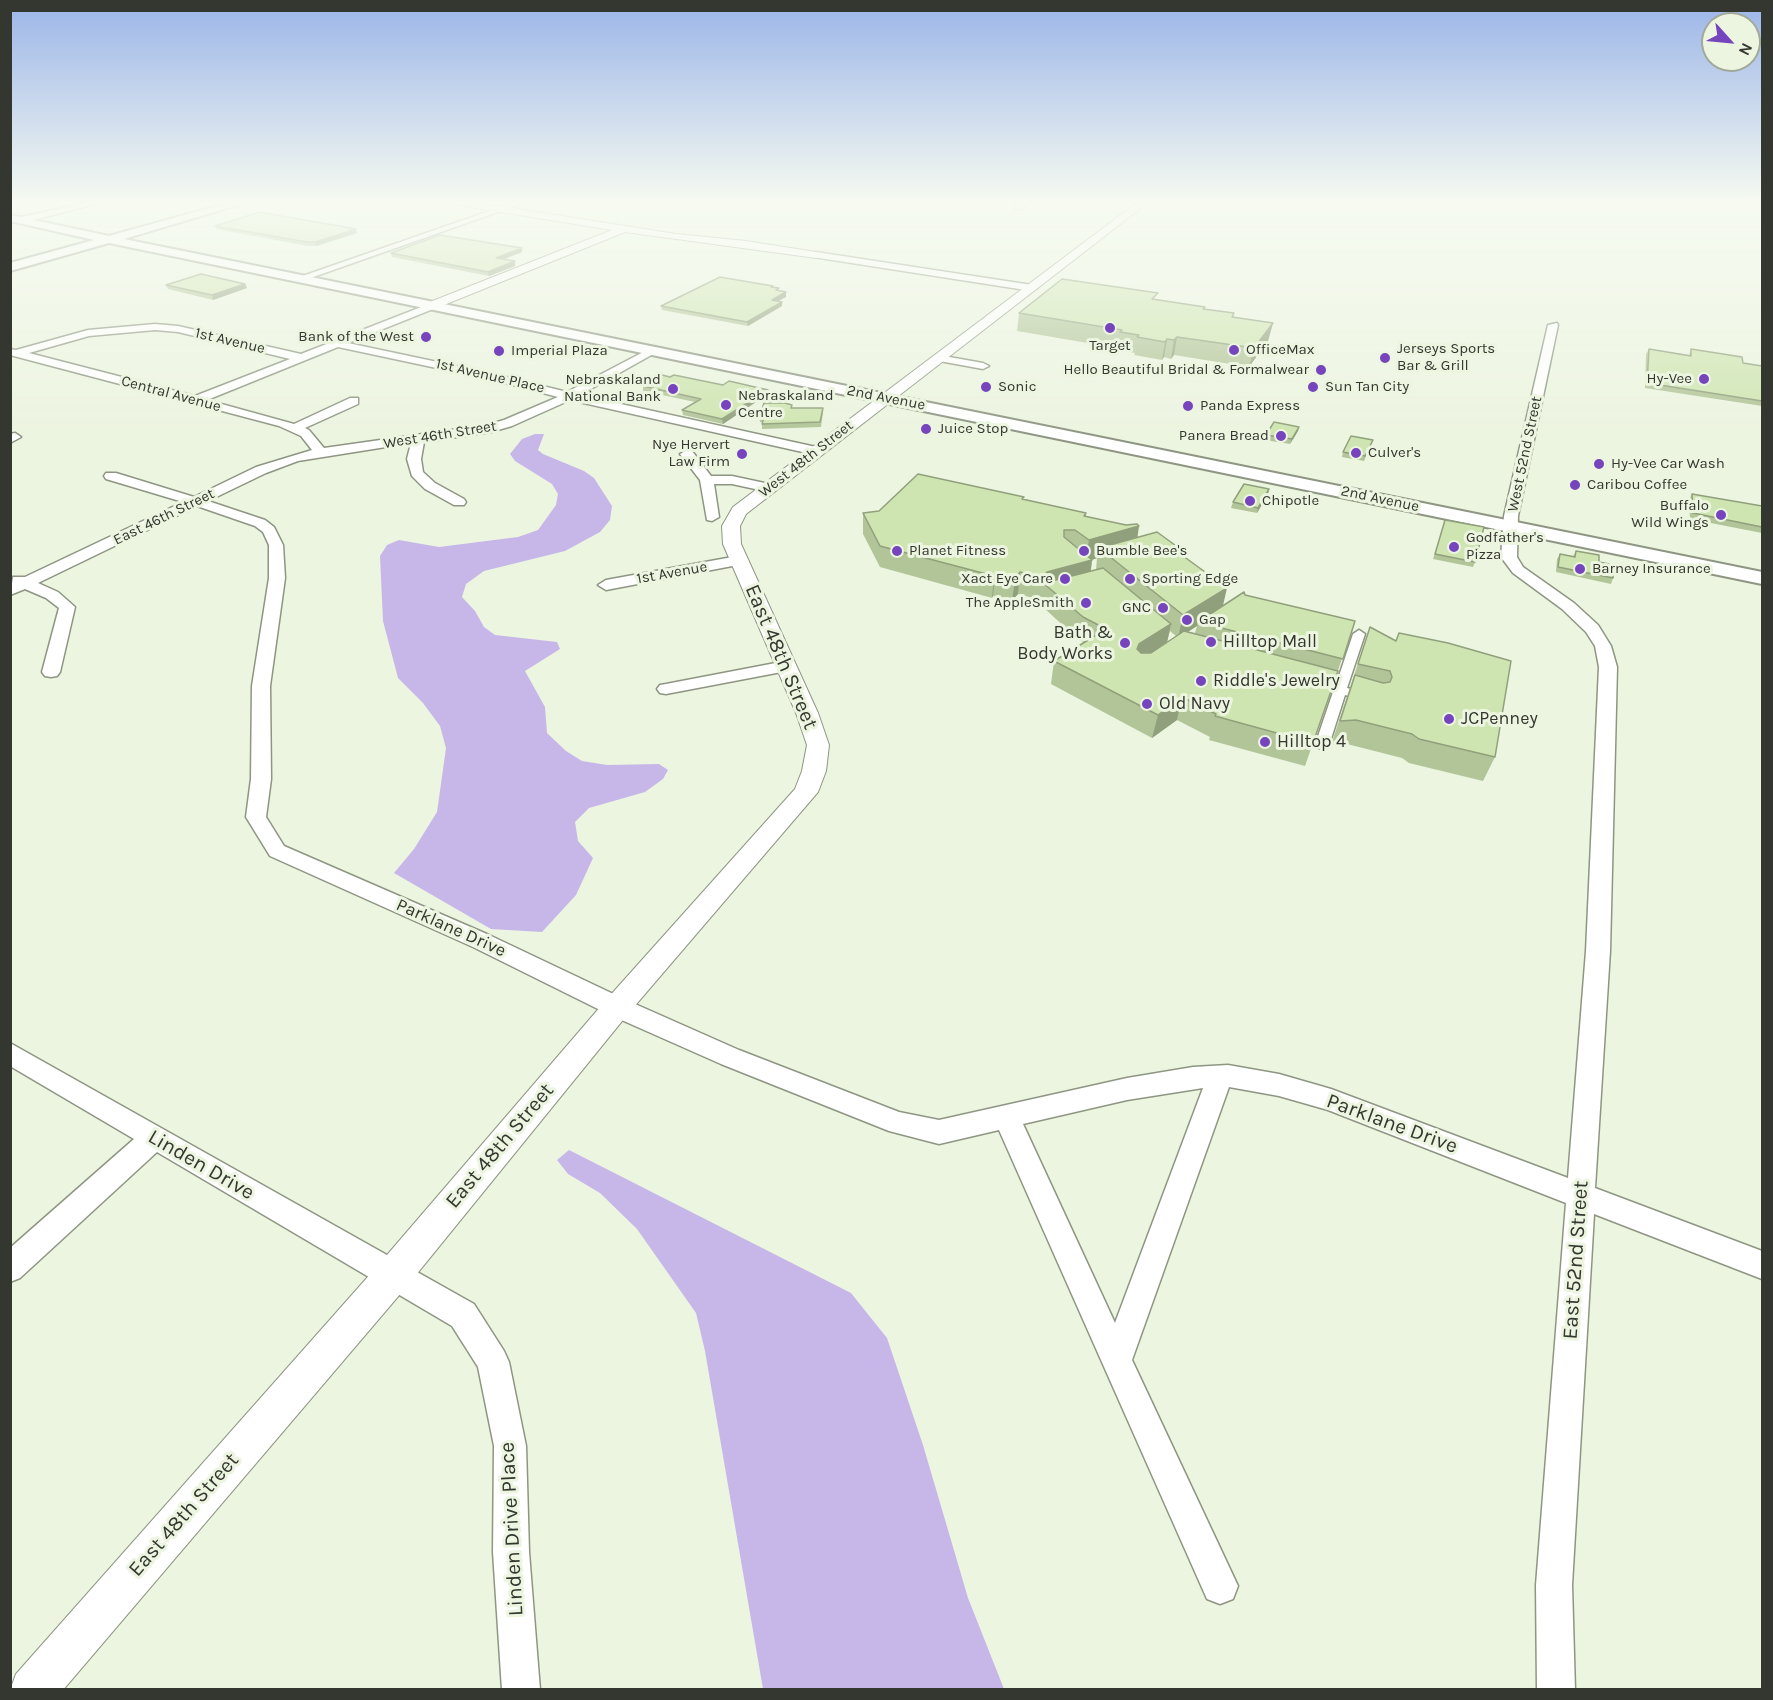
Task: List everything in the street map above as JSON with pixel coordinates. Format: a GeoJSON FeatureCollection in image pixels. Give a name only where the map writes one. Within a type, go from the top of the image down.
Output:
{"type":"FeatureCollection","features":[{"type":"Feature","properties":{"kind":"main road","name":"2nd Avenue"},"geometry":{"type":"LineString","coordinates":[[322,280],[1511,521],[1762,567]]}},
{"type":"Feature","properties":{"kind":"main road","name":"2nd Avenue"},"geometry":{"type":"LineString","coordinates":[[438,303],[651,351],[890,395]]}},
{"type":"Feature","properties":{"kind":"main road","name":"2nd Avenue"},"geometry":{"type":"LineString","coordinates":[[1511,521],[1762,578]]}},
{"type":"Feature","properties":{"kind":"street"},"geometry":{"type":"LineString","coordinates":[[196,400],[495,280]]}},
{"type":"Feature","properties":{"kind":"street"},"geometry":{"type":"LineString","coordinates":[[982,280],[1032,288]]}},
{"type":"Feature","properties":{"kind":"street","name":"West 48th Street"},"geometry":{"type":"LineString","coordinates":[[738,561],[732,544],[731,526],[740,511],[1021,294],[1042,280]]}},
{"type":"Feature","properties":{"kind":"street","name":"West 52nd Street"},"geometry":{"type":"LineString","coordinates":[[1553,325],[1511,521],[1509,557],[1518,570],[1568,606],[1592,629],[1604,646],[1608,667],[1604,830]]}},
{"type":"Feature","properties":{"kind":"street","name":"1st Avenue"},"geometry":{"type":"LineString","coordinates":[[14,353],[88,333],[154,327],[178,329],[302,358]]}},
{"type":"Feature","properties":{"kind":"street","name":"1st Avenue Place"},"geometry":{"type":"LineString","coordinates":[[338,344],[505,379],[568,396],[816,451]]}},
{"type":"Feature","properties":{"kind":"street","name":"West 46th Street"},"geometry":{"type":"LineString","coordinates":[[320,452],[487,429],[508,423],[568,396],[651,351]]}},
{"type":"Feature","properties":{"kind":"street","name":"Central Avenue"},"geometry":{"type":"LineString","coordinates":[[14,353],[295,428],[311,438],[320,452]]}},
{"type":"Feature","properties":{"kind":"street"},"geometry":{"type":"LineString","coordinates":[[938,358],[983,366]]}},
{"type":"Feature","properties":{"kind":"street"},"geometry":{"type":"LineString","coordinates":[[295,428],[354,401]]}},
{"type":"Feature","properties":{"kind":"street"},"geometry":{"type":"LineString","coordinates":[[418,439],[414,459],[417,473],[430,486],[459,502]]}},
{"type":"Feature","properties":{"kind":"street","name":"East 46th Street"},"geometry":{"type":"LineString","coordinates":[[10,590],[261,470],[294,458],[320,452]]}},
{"type":"Feature","properties":{"kind":"street"},"geometry":{"type":"LineString","coordinates":[[687,454],[707,480],[712,517]]}},
{"type":"Feature","properties":{"kind":"street","name":"Parklane Drive"},"geometry":{"type":"LineString","coordinates":[[111,476],[197,501],[260,523],[268,530],[276,545],[277,578],[261,686],[261,780],[256,817],[265,835],[278,851],[482,941],[617,1007],[730,1057],[898,1123],[939,1132],[1127,1089],[1193,1078],[1220,1077],[1280,1086],[1331,1100],[1762,1265]]}},
{"type":"Feature","properties":{"kind":"street"},"geometry":{"type":"LineString","coordinates":[[707,480],[732,480],[770,488]]}},
{"type":"Feature","properties":{"kind":"street","name":"1st Avenue"},"geometry":{"type":"LineString","coordinates":[[606,585],[738,561]]}},
{"type":"Feature","properties":{"kind":"street","name":"East 48th Street"},"geometry":{"type":"LineString","coordinates":[[33,1689],[394,1274],[617,1007],[806,792],[814,771],[818,745],[756,595],[738,561]]}},
{"type":"Feature","properties":{"kind":"street"},"geometry":{"type":"LineString","coordinates":[[10,576],[52,595],[67,607],[51,672]]}},
{"type":"Feature","properties":{"kind":"street"},"geometry":{"type":"LineString","coordinates":[[1322,745],[1359,634]]}},
{"type":"Feature","properties":{"kind":"street"},"geometry":{"type":"LineString","coordinates":[[666,689],[786,666]]}},
{"type":"Feature","properties":{"kind":"street"},"geometry":{"type":"LineString","coordinates":[[1305,680],[1375,700]]}},
{"type":"Feature","properties":{"kind":"street","name":"East 52nd Street"},"geometry":{"type":"LineString","coordinates":[[1556,1689],[1554,1585],[1598,951],[1604,830]]}},
{"type":"Feature","properties":{"kind":"street","name":"Linden Drive"},"geometry":{"type":"LineString","coordinates":[[10,1053],[154,1138],[394,1274]]}},
{"type":"Feature","properties":{"kind":"street"},"geometry":{"type":"LineString","coordinates":[[1116,1361],[1220,1077]]}},
{"type":"Feature","properties":{"kind":"street"},"geometry":{"type":"LineString","coordinates":[[1007,1117],[1220,1586]]}},
{"type":"Feature","properties":{"kind":"street"},"geometry":{"type":"LineString","coordinates":[[10,1268],[154,1138]]}},
{"type":"Feature","properties":{"kind":"street","name":"Linden Drive Place"},"geometry":{"type":"LineString","coordinates":[[394,1274],[463,1315],[493,1362],[510,1446],[512,1552],[520,1689]]}},
{"type":"Feature","properties":{"kind":"shaded area"},"geometry":{"type":"Polygon","coordinates":[[[535,434],[544,434],[538,450],[543,454],[584,471],[594,478],[612,506],[610,520],[600,532],[565,551],[484,571],[466,584],[462,597],[475,611],[484,627],[495,635],[557,642],[560,649],[525,671],[545,707],[547,733],[566,751],[582,761],[607,765],[659,764],[668,770],[663,779],[645,792],[589,808],[575,822],[578,841],[593,858],[576,895],[542,932],[491,929],[394,873],[414,849],[437,812],[446,748],[440,726],[423,703],[398,678],[383,621],[380,556],[387,545],[399,540],[439,547],[518,537],[538,530],[556,505],[558,494],[552,484],[515,461],[510,454],[522,439],[535,434]]]}},
{"type":"Feature","properties":{"kind":"shaded area"},"geometry":{"type":"Polygon","coordinates":[[[569,1150],[851,1293],[887,1338],[923,1445],[968,1598],[1004,1689],[763,1689],[705,1351],[696,1313],[637,1229],[600,1193],[568,1174],[557,1160],[569,1150]]]}},
{"type":"Feature","properties":{"kind":"building"},"geometry":{"type":"Polygon","coordinates":[[[181,280],[229,280],[245,284],[212,295],[166,285],[181,280]]]}},
{"type":"Feature","properties":{"kind":"building"},"geometry":{"type":"Polygon","coordinates":[[[713,280],[740,280],[773,286],[771,287],[779,288],[776,290],[786,292],[772,300],[782,302],[747,322],[661,306],[713,280]]]}},
{"type":"Feature","properties":{"kind":"building"},"geometry":{"type":"Polygon","coordinates":[[[1060,280],[1071,280],[1158,293],[1152,299],[1205,307],[1203,309],[1234,313],[1232,317],[1273,323],[1254,348],[1177,337],[1174,340],[1167,339],[1165,342],[1120,332],[1122,330],[1019,313],[1060,280]]]}},
{"type":"Feature","properties":{"kind":"building","name":"Hy-Vee"},"geometry":{"type":"Polygon","coordinates":[[[1649,349],[1691,356],[1691,349],[1742,357],[1743,363],[1762,366],[1762,401],[1647,383],[1649,349]]]}},
{"type":"Feature","properties":{"kind":"building"},"geometry":{"type":"Polygon","coordinates":[[[662,375],[670,377],[674,375],[723,385],[729,381],[768,390],[722,419],[682,410],[701,399],[643,386],[662,375]]]}},
{"type":"Feature","properties":{"kind":"building"},"geometry":{"type":"Polygon","coordinates":[[[764,403],[785,403],[792,405],[791,408],[823,408],[820,422],[762,424],[764,417],[759,417],[764,403]]]}},
{"type":"Feature","properties":{"kind":"building","name":"Panera Bread"},"geometry":{"type":"Polygon","coordinates":[[[1274,422],[1299,427],[1292,439],[1266,435],[1274,422]]]}},
{"type":"Feature","properties":{"kind":"building","name":"Culver's"},"geometry":{"type":"Polygon","coordinates":[[[1351,436],[1373,440],[1365,456],[1343,452],[1351,436]]]}},
{"type":"Feature","properties":{"kind":"building"},"geometry":{"type":"Polygon","coordinates":[[[918,474],[1024,497],[1022,499],[1086,513],[1084,516],[1126,525],[1137,524],[1139,526],[1089,540],[1075,530],[1064,530],[1064,537],[1092,560],[1047,572],[1043,576],[1052,581],[1103,568],[1171,624],[1139,644],[1137,649],[1141,653],[1151,653],[1184,631],[1338,671],[1313,743],[1215,716],[1216,714],[1182,697],[1158,715],[1054,661],[1106,629],[1083,617],[1035,576],[1020,572],[1015,579],[995,574],[994,576],[880,546],[863,513],[879,511],[918,474]]]}},
{"type":"Feature","properties":{"kind":"building","name":"Chipotle"},"geometry":{"type":"Polygon","coordinates":[[[1244,484],[1269,489],[1258,508],[1233,502],[1244,484]]]}},
{"type":"Feature","properties":{"kind":"building"},"geometry":{"type":"Polygon","coordinates":[[[1692,494],[1762,506],[1762,527],[1693,513],[1692,494]]]}},
{"type":"Feature","properties":{"kind":"building","name":"Godfather's Pizza"},"geometry":{"type":"Polygon","coordinates":[[[1445,520],[1484,527],[1475,562],[1435,554],[1445,520]]]}},
{"type":"Feature","properties":{"kind":"building"},"geometry":{"type":"Polygon","coordinates":[[[1157,532],[1179,548],[1179,553],[1227,588],[1183,615],[1099,548],[1157,532]]]}},
{"type":"Feature","properties":{"kind":"building","name":"Barney Insurance"},"geometry":{"type":"Polygon","coordinates":[[[1576,551],[1599,555],[1599,562],[1614,565],[1613,578],[1558,567],[1560,554],[1575,557],[1576,551]]]}},
{"type":"Feature","properties":{"kind":"building"},"geometry":{"type":"Polygon","coordinates":[[[1244,592],[1245,595],[1355,621],[1343,659],[1198,622],[1244,592]]]}},
{"type":"Feature","properties":{"kind":"building"},"geometry":{"type":"Polygon","coordinates":[[[1370,627],[1396,641],[1399,633],[1448,643],[1511,661],[1495,757],[1419,739],[1412,734],[1356,720],[1340,721],[1355,675],[1383,683],[1390,682],[1392,677],[1390,671],[1358,664],[1370,627]]]}},
{"type":"Feature","properties":{"kind":"place","name":"Target"},"geometry":{"type":"Point","coordinates":[1110,328]}},
{"type":"Feature","properties":{"kind":"place","name":"Bank of the West"},"geometry":{"type":"Point","coordinates":[426,337]}},
{"type":"Feature","properties":{"kind":"place","name":"OfficeMax"},"geometry":{"type":"Point","coordinates":[1234,350]}},
{"type":"Feature","properties":{"kind":"place","name":"Imperial Plaza"},"geometry":{"type":"Point","coordinates":[499,351]}},
{"type":"Feature","properties":{"kind":"place","name":"Jerseys Sports Bar & Grill"},"geometry":{"type":"Point","coordinates":[1385,358]}},
{"type":"Feature","properties":{"kind":"place","name":"Hello Beautiful Bridal & Formalwear"},"geometry":{"type":"Point","coordinates":[1321,370]}},
{"type":"Feature","properties":{"kind":"place","name":"Hy-Vee"},"geometry":{"type":"Point","coordinates":[1704,379]}},
{"type":"Feature","properties":{"kind":"place","name":"Sonic"},"geometry":{"type":"Point","coordinates":[986,387]}},
{"type":"Feature","properties":{"kind":"place","name":"Sun Tan City"},"geometry":{"type":"Point","coordinates":[1313,387]}},
{"type":"Feature","properties":{"kind":"place","name":"Nebraskaland National Bank"},"geometry":{"type":"Point","coordinates":[673,389]}},
{"type":"Feature","properties":{"kind":"place","name":"Nebraskaland Centre"},"geometry":{"type":"Point","coordinates":[726,405]}},
{"type":"Feature","properties":{"kind":"place","name":"Panda Express"},"geometry":{"type":"Point","coordinates":[1188,406]}},
{"type":"Feature","properties":{"kind":"place","name":"Juice Stop"},"geometry":{"type":"Point","coordinates":[926,429]}},
{"type":"Feature","properties":{"kind":"place","name":"Panera Bread"},"geometry":{"type":"Point","coordinates":[1281,436]}},
{"type":"Feature","properties":{"kind":"place","name":"Culver's"},"geometry":{"type":"Point","coordinates":[1356,453]}},
{"type":"Feature","properties":{"kind":"place","name":"Nye Hervert Law Firm"},"geometry":{"type":"Point","coordinates":[742,454]}},
{"type":"Feature","properties":{"kind":"place","name":"Hy-Vee Car Wash"},"geometry":{"type":"Point","coordinates":[1599,464]}},
{"type":"Feature","properties":{"kind":"place","name":"Caribou Coffee"},"geometry":{"type":"Point","coordinates":[1575,485]}},
{"type":"Feature","properties":{"kind":"place","name":"Chipotle"},"geometry":{"type":"Point","coordinates":[1250,501]}},
{"type":"Feature","properties":{"kind":"place","name":"Buffalo Wild Wings"},"geometry":{"type":"Point","coordinates":[1721,515]}},
{"type":"Feature","properties":{"kind":"place","name":"Godfather's Pizza"},"geometry":{"type":"Point","coordinates":[1454,547]}},
{"type":"Feature","properties":{"kind":"place","name":"Planet Fitness"},"geometry":{"type":"Point","coordinates":[897,551]}},
{"type":"Feature","properties":{"kind":"place","name":"Bumble Bee's"},"geometry":{"type":"Point","coordinates":[1084,551]}},
{"type":"Feature","properties":{"kind":"place","name":"Barney Insurance"},"geometry":{"type":"Point","coordinates":[1580,569]}},
{"type":"Feature","properties":{"kind":"place","name":"Xact Eye Care"},"geometry":{"type":"Point","coordinates":[1065,579]}},
{"type":"Feature","properties":{"kind":"place","name":"Sporting Edge"},"geometry":{"type":"Point","coordinates":[1130,579]}},
{"type":"Feature","properties":{"kind":"place","name":"The AppleSmith"},"geometry":{"type":"Point","coordinates":[1086,603]}},
{"type":"Feature","properties":{"kind":"place","name":"GNC"},"geometry":{"type":"Point","coordinates":[1163,608]}},
{"type":"Feature","properties":{"kind":"place","name":"Gap"},"geometry":{"type":"Point","coordinates":[1187,620]}},
{"type":"Feature","properties":{"kind":"place","name":"Hilltop Mall"},"geometry":{"type":"Point","coordinates":[1211,642]}},
{"type":"Feature","properties":{"kind":"place","name":"Bath & Body Works"},"geometry":{"type":"Point","coordinates":[1125,643]}},
{"type":"Feature","properties":{"kind":"place","name":"Riddle's Jewelry"},"geometry":{"type":"Point","coordinates":[1201,681]}},
{"type":"Feature","properties":{"kind":"place","name":"Old Navy"},"geometry":{"type":"Point","coordinates":[1147,704]}},
{"type":"Feature","properties":{"kind":"place","name":"JCPenney"},"geometry":{"type":"Point","coordinates":[1449,719]}},
{"type":"Feature","properties":{"kind":"place","name":"Hilltop 4"},"geometry":{"type":"Point","coordinates":[1265,742]}}]}
